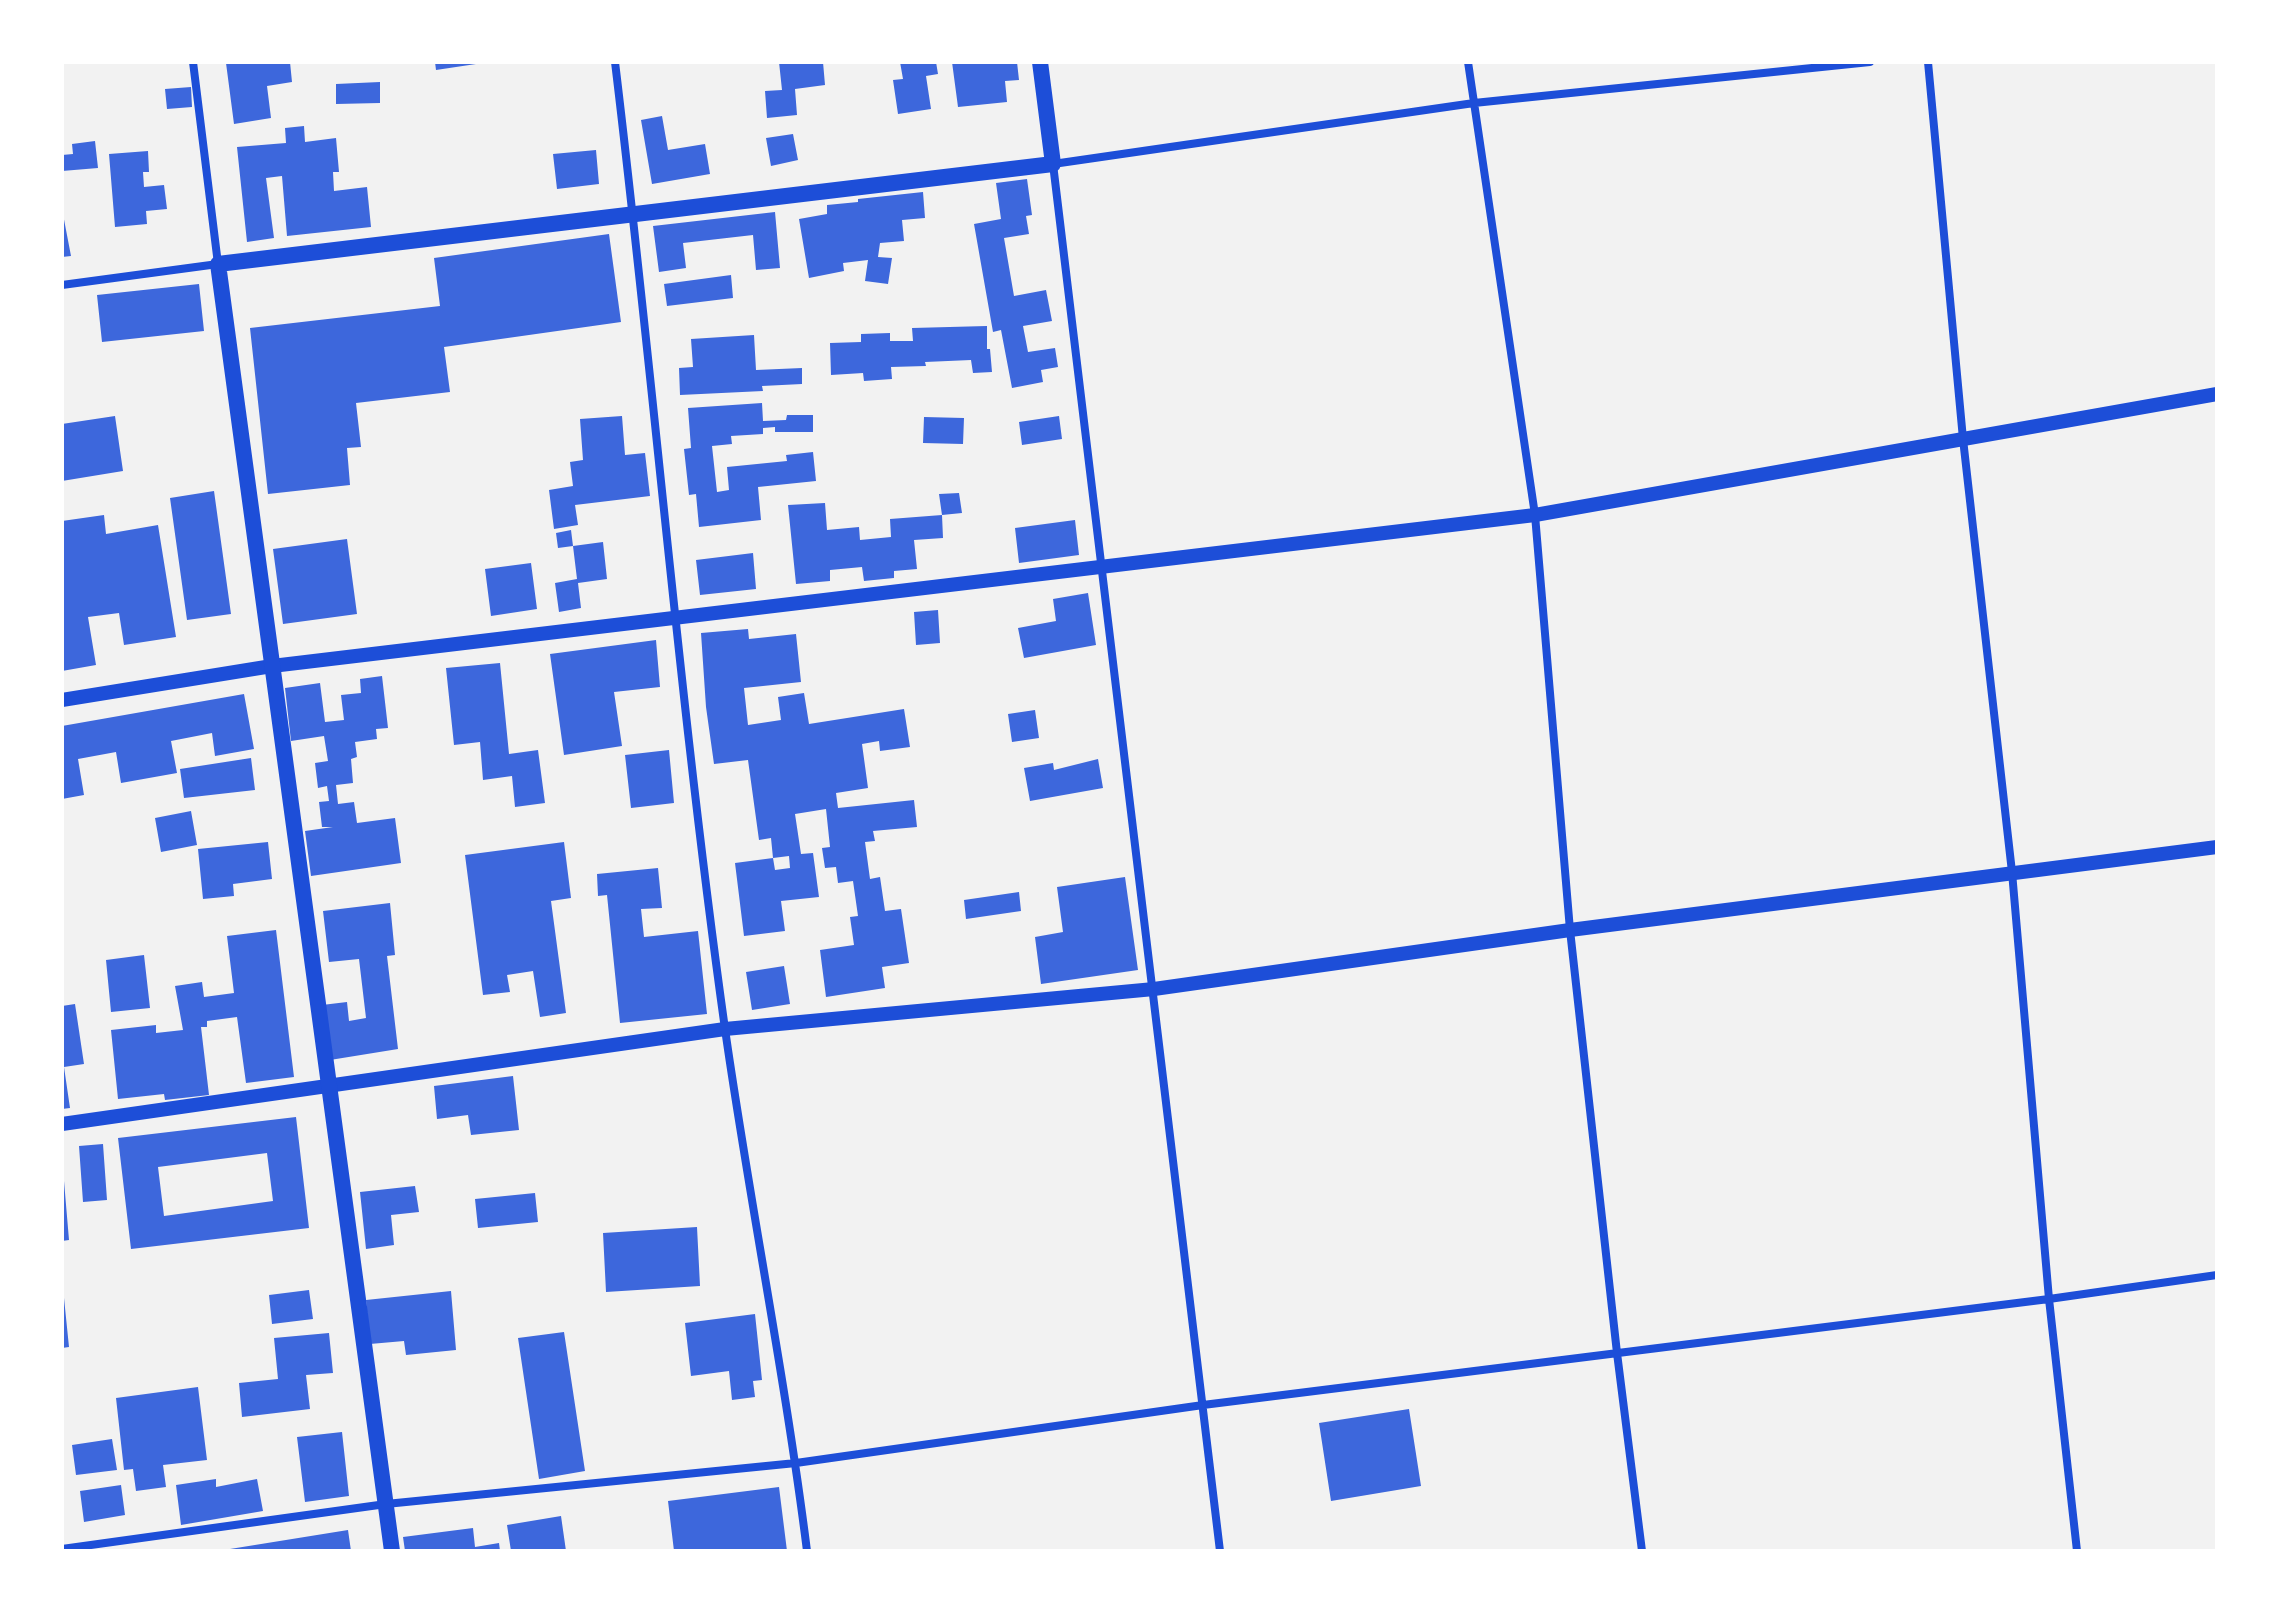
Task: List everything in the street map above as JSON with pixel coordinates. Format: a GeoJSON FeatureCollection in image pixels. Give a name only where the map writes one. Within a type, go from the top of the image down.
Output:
{"type":"FeatureCollection","features":[{"type":"Feature","properties":{"kind":"main road"},"geometry":{"type":"LineString","coordinates":[[392,1551],[218,264],[1053,164],[1040,62]]}},
{"type":"Feature","properties":{"kind":"street"},"geometry":{"type":"LineString","coordinates":[[62,285],[218,264],[193,62]]}},
{"type":"Feature","properties":{"kind":"street"},"geometry":{"type":"LineString","coordinates":[[615,62],[634,214],[675,617],[725,1029],[796,1463],[807,1551]]}},
{"type":"Feature","properties":{"kind":"street"},"geometry":{"type":"LineString","coordinates":[[1468,62],[1535,515],[1570,930],[1642,1551]]}},
{"type":"Feature","properties":{"kind":"street"},"geometry":{"type":"LineString","coordinates":[[1220,1551],[1053,164],[1474,103],[1870,62]]}},
{"type":"Feature","properties":{"kind":"street"},"geometry":{"type":"LineString","coordinates":[[1928,62],[1963,439],[2012,872],[2049,1299],[2077,1551]]}},
{"type":"Feature","properties":{"kind":"street"},"geometry":{"type":"LineString","coordinates":[[62,700],[272,666],[1535,515],[2217,394]]}},
{"type":"Feature","properties":{"kind":"street"},"geometry":{"type":"LineString","coordinates":[[62,1124],[725,1029],[1154,989],[1570,930],[2217,847]]}},
{"type":"Feature","properties":{"kind":"street"},"geometry":{"type":"LineString","coordinates":[[62,1549],[386,1504],[796,1463],[1203,1405],[2049,1299],[2217,1275]]}},
{"type":"Feature","properties":{"kind":"building"},"geometry":{"type":"Polygon","coordinates":[[[290,62],[292,82],[267,86],[271,118],[234,124],[226,63],[290,62]]]}},
{"type":"Feature","properties":{"kind":"building"},"geometry":{"type":"Polygon","coordinates":[[[435,62],[476,62],[476,64],[436,70],[435,62]]]}},
{"type":"Feature","properties":{"kind":"building"},"geometry":{"type":"Polygon","coordinates":[[[779,62],[823,62],[825,85],[795,89],[797,115],[767,118],[765,91],[782,90],[779,62]]]}},
{"type":"Feature","properties":{"kind":"building"},"geometry":{"type":"Polygon","coordinates":[[[900,62],[936,62],[938,74],[926,76],[931,109],[898,114],[893,80],[903,79],[900,62]]]}},
{"type":"Feature","properties":{"kind":"building"},"geometry":{"type":"Polygon","coordinates":[[[952,62],[1017,62],[1019,80],[1005,81],[1007,102],[958,107],[952,62]]]}},
{"type":"Feature","properties":{"kind":"building"},"geometry":{"type":"Polygon","coordinates":[[[380,82],[380,103],[336,104],[336,84],[380,82]]]}},
{"type":"Feature","properties":{"kind":"building"},"geometry":{"type":"Polygon","coordinates":[[[191,87],[192,107],[167,109],[165,89],[191,87]]]}},
{"type":"Feature","properties":{"kind":"building"},"geometry":{"type":"Polygon","coordinates":[[[662,116],[668,150],[705,144],[710,174],[652,184],[641,120],[662,116]]]}},
{"type":"Feature","properties":{"kind":"building"},"geometry":{"type":"Polygon","coordinates":[[[304,126],[305,142],[336,138],[339,172],[333,172],[334,191],[367,187],[371,227],[287,236],[282,176],[266,178],[274,238],[247,242],[237,147],[286,143],[285,128],[304,126]]]}},
{"type":"Feature","properties":{"kind":"building"},"geometry":{"type":"Polygon","coordinates":[[[793,134],[798,160],[771,166],[766,138],[793,134]]]}},
{"type":"Feature","properties":{"kind":"building"},"geometry":{"type":"Polygon","coordinates":[[[95,141],[98,168],[62,171],[62,155],[73,154],[72,144],[95,141]]]}},
{"type":"Feature","properties":{"kind":"building"},"geometry":{"type":"Polygon","coordinates":[[[596,150],[599,184],[557,189],[553,154],[596,150]]]}},
{"type":"Feature","properties":{"kind":"building"},"geometry":{"type":"Polygon","coordinates":[[[148,151],[149,172],[143,172],[144,187],[164,185],[167,209],[146,211],[147,224],[115,227],[109,154],[148,151]]]}},
{"type":"Feature","properties":{"kind":"building"},"geometry":{"type":"Polygon","coordinates":[[[1027,179],[1032,215],[1026,216],[1029,234],[1004,238],[1014,296],[1046,290],[1052,321],[1023,326],[1028,352],[1055,348],[1058,367],[1041,370],[1043,382],[1012,388],[1001,330],[993,332],[974,224],[1001,219],[996,183],[1027,179]]]}},
{"type":"Feature","properties":{"kind":"building"},"geometry":{"type":"Polygon","coordinates":[[[923,192],[925,218],[902,220],[904,241],[880,243],[878,257],[892,258],[888,284],[865,281],[868,260],[843,263],[844,271],[809,278],[799,219],[827,214],[827,205],[923,192]]]}},
{"type":"Feature","properties":{"kind":"building"},"geometry":{"type":"Polygon","coordinates":[[[62,209],[71,256],[62,257],[62,209]]]}},
{"type":"Feature","properties":{"kind":"building"},"geometry":{"type":"Polygon","coordinates":[[[775,212],[780,268],[756,270],[753,235],[683,243],[686,268],[659,272],[653,226],[775,212]]]}},
{"type":"Feature","properties":{"kind":"building"},"geometry":{"type":"Polygon","coordinates":[[[609,234],[621,322],[444,347],[450,392],[356,403],[361,447],[347,448],[350,485],[268,494],[250,328],[440,306],[434,258],[609,234]]]}},
{"type":"Feature","properties":{"kind":"building"},"geometry":{"type":"Polygon","coordinates":[[[731,275],[733,298],[667,306],[664,284],[731,275]]]}},
{"type":"Feature","properties":{"kind":"building"},"geometry":{"type":"Polygon","coordinates":[[[199,284],[204,331],[102,342],[97,295],[199,284]]]}},
{"type":"Feature","properties":{"kind":"building"},"geometry":{"type":"Polygon","coordinates":[[[987,326],[987,349],[990,349],[992,372],[973,373],[971,360],[891,367],[892,379],[864,381],[863,373],[831,375],[830,343],[861,342],[861,334],[890,333],[890,341],[913,341],[912,328],[987,326]]]}},
{"type":"Feature","properties":{"kind":"building"},"geometry":{"type":"Polygon","coordinates":[[[754,335],[756,370],[802,368],[802,384],[762,386],[763,391],[680,395],[679,368],[693,367],[691,339],[754,335]]]}},
{"type":"Feature","properties":{"kind":"building"},"geometry":{"type":"Polygon","coordinates":[[[762,403],[763,421],[786,420],[787,415],[813,415],[813,432],[775,432],[775,427],[763,428],[763,434],[731,436],[732,444],[712,446],[717,492],[729,490],[727,467],[787,461],[786,455],[813,452],[816,481],[758,487],[761,520],[699,527],[696,494],[689,495],[684,449],[691,448],[688,408],[762,403]]]}},
{"type":"Feature","properties":{"kind":"building"},"geometry":{"type":"Polygon","coordinates":[[[115,416],[123,471],[62,481],[62,424],[115,416]]]}},
{"type":"Feature","properties":{"kind":"building"},"geometry":{"type":"Polygon","coordinates":[[[622,416],[625,455],[645,453],[650,496],[575,505],[578,525],[554,529],[549,490],[573,486],[570,462],[583,460],[580,419],[622,416]]]}},
{"type":"Feature","properties":{"kind":"building"},"geometry":{"type":"Polygon","coordinates":[[[1059,416],[1062,439],[1022,445],[1019,422],[1059,416]]]}},
{"type":"Feature","properties":{"kind":"building"},"geometry":{"type":"Polygon","coordinates":[[[924,417],[964,418],[963,444],[923,443],[924,417]]]}},
{"type":"Feature","properties":{"kind":"building"},"geometry":{"type":"Polygon","coordinates":[[[214,491],[231,614],[187,620],[170,498],[214,491]]]}},
{"type":"Feature","properties":{"kind":"building"},"geometry":{"type":"Polygon","coordinates":[[[959,493],[962,513],[942,515],[939,494],[959,493]]]}},
{"type":"Feature","properties":{"kind":"building"},"geometry":{"type":"Polygon","coordinates":[[[825,503],[827,530],[859,527],[860,540],[891,537],[890,519],[942,515],[943,538],[914,540],[917,569],[894,571],[894,578],[864,581],[862,567],[830,570],[830,581],[796,584],[788,505],[825,503]]]}},
{"type":"Feature","properties":{"kind":"building"},"geometry":{"type":"Polygon","coordinates":[[[104,515],[106,534],[158,525],[176,637],[124,645],[119,613],[88,617],[96,665],[62,671],[62,521],[104,515]]]}},
{"type":"Feature","properties":{"kind":"building"},"geometry":{"type":"Polygon","coordinates":[[[1075,520],[1079,555],[1019,563],[1015,528],[1075,520]]]}},
{"type":"Feature","properties":{"kind":"building"},"geometry":{"type":"Polygon","coordinates":[[[571,530],[573,546],[558,548],[556,533],[571,530]]]}},
{"type":"Feature","properties":{"kind":"building"},"geometry":{"type":"Polygon","coordinates":[[[347,539],[357,614],[283,624],[273,549],[347,539]]]}},
{"type":"Feature","properties":{"kind":"building"},"geometry":{"type":"Polygon","coordinates":[[[603,542],[607,579],[578,583],[581,608],[559,612],[555,583],[577,579],[573,546],[603,542]]]}},
{"type":"Feature","properties":{"kind":"building"},"geometry":{"type":"Polygon","coordinates":[[[753,553],[756,589],[700,595],[696,560],[753,553]]]}},
{"type":"Feature","properties":{"kind":"building"},"geometry":{"type":"Polygon","coordinates":[[[531,563],[537,609],[491,616],[485,569],[531,563]]]}},
{"type":"Feature","properties":{"kind":"building"},"geometry":{"type":"Polygon","coordinates":[[[1088,593],[1096,645],[1024,658],[1018,628],[1056,621],[1053,599],[1088,593]]]}},
{"type":"Feature","properties":{"kind":"building"},"geometry":{"type":"Polygon","coordinates":[[[938,610],[940,643],[916,645],[914,612],[938,610]]]}},
{"type":"Feature","properties":{"kind":"building"},"geometry":{"type":"Polygon","coordinates":[[[748,629],[749,639],[796,634],[801,682],[744,688],[748,725],[781,720],[778,697],[804,693],[809,724],[904,709],[910,747],[880,751],[879,741],[862,744],[868,788],[836,793],[838,808],[914,800],[917,827],[873,831],[875,841],[865,842],[870,879],[880,877],[885,911],[901,909],[909,963],[882,967],[885,988],[826,997],[820,950],[854,945],[850,917],[858,916],[853,881],[838,883],[836,867],[825,868],[822,848],[830,847],[826,809],[795,814],[801,854],[813,853],[819,897],[781,901],[785,931],[744,936],[735,863],[773,858],[771,838],[759,840],[748,760],[714,764],[701,633],[748,629]],[[789,856],[773,858],[775,870],[790,868],[789,856]]]}},
{"type":"Feature","properties":{"kind":"building"},"geometry":{"type":"Polygon","coordinates":[[[656,640],[660,687],[614,692],[622,746],[564,755],[550,654],[656,640]]]}},
{"type":"Feature","properties":{"kind":"building"},"geometry":{"type":"Polygon","coordinates":[[[500,663],[509,754],[538,750],[545,803],[515,807],[512,776],[483,780],[480,742],[454,745],[446,668],[500,663]]]}},
{"type":"Feature","properties":{"kind":"building"},"geometry":{"type":"Polygon","coordinates":[[[382,676],[388,728],[376,729],[377,739],[355,742],[357,757],[351,759],[353,783],[336,785],[338,804],[354,802],[357,823],[395,818],[401,863],[311,876],[305,831],[333,827],[322,827],[319,802],[329,801],[327,786],[318,788],[315,763],[328,761],[324,736],[291,741],[285,688],[320,683],[325,722],[344,720],[341,695],[361,693],[360,679],[382,676]]]}},
{"type":"Feature","properties":{"kind":"building"},"geometry":{"type":"Polygon","coordinates":[[[244,694],[254,749],[215,756],[212,733],[171,741],[177,773],[121,783],[116,752],[78,759],[84,795],[62,799],[62,726],[244,694]]]}},
{"type":"Feature","properties":{"kind":"building"},"geometry":{"type":"Polygon","coordinates":[[[1035,710],[1039,738],[1012,742],[1008,714],[1035,710]]]}},
{"type":"Feature","properties":{"kind":"building"},"geometry":{"type":"Polygon","coordinates":[[[669,750],[674,803],[631,808],[625,755],[669,750]]]}},
{"type":"Feature","properties":{"kind":"building"},"geometry":{"type":"Polygon","coordinates":[[[251,758],[255,790],[184,798],[180,769],[251,758]]]}},
{"type":"Feature","properties":{"kind":"building"},"geometry":{"type":"Polygon","coordinates":[[[1098,759],[1103,788],[1030,801],[1024,768],[1053,763],[1054,770],[1098,759]]]}},
{"type":"Feature","properties":{"kind":"building"},"geometry":{"type":"Polygon","coordinates":[[[191,811],[197,845],[161,852],[155,818],[191,811]]]}},
{"type":"Feature","properties":{"kind":"building"},"geometry":{"type":"Polygon","coordinates":[[[268,842],[272,879],[233,884],[234,896],[203,899],[198,849],[268,842]]]}},
{"type":"Feature","properties":{"kind":"building"},"geometry":{"type":"Polygon","coordinates":[[[564,842],[571,898],[551,901],[566,1013],[540,1017],[533,971],[507,975],[510,992],[483,995],[465,855],[564,842]]]}},
{"type":"Feature","properties":{"kind":"building"},"geometry":{"type":"Polygon","coordinates":[[[658,868],[662,908],[641,909],[644,937],[698,931],[707,1014],[620,1023],[607,895],[598,896],[597,874],[658,868]]]}},
{"type":"Feature","properties":{"kind":"building"},"geometry":{"type":"Polygon","coordinates":[[[1125,877],[1138,970],[1041,984],[1035,937],[1063,932],[1057,887],[1125,877]]]}},
{"type":"Feature","properties":{"kind":"building"},"geometry":{"type":"Polygon","coordinates":[[[1019,892],[1021,911],[966,919],[964,900],[1019,892]]]}},
{"type":"Feature","properties":{"kind":"building"},"geometry":{"type":"Polygon","coordinates":[[[390,903],[395,955],[387,956],[398,1049],[330,1060],[322,1005],[347,1002],[349,1021],[366,1018],[359,959],[329,962],[323,911],[390,903]]]}},
{"type":"Feature","properties":{"kind":"building"},"geometry":{"type":"Polygon","coordinates":[[[276,930],[294,1077],[246,1083],[237,1017],[207,1021],[207,1027],[201,1027],[209,1095],[165,1100],[164,1094],[118,1099],[111,1030],[156,1025],[156,1033],[183,1030],[175,986],[202,982],[204,997],[234,993],[227,936],[276,930]]]}},
{"type":"Feature","properties":{"kind":"building"},"geometry":{"type":"Polygon","coordinates":[[[144,955],[150,1008],[111,1012],[106,960],[144,955]]]}},
{"type":"Feature","properties":{"kind":"building"},"geometry":{"type":"Polygon","coordinates":[[[784,966],[790,1004],[752,1010],[746,972],[784,966]]]}},
{"type":"Feature","properties":{"kind":"building"},"geometry":{"type":"Polygon","coordinates":[[[75,1004],[84,1064],[64,1067],[70,1108],[62,1109],[62,1006],[75,1004]]]}},
{"type":"Feature","properties":{"kind":"building"},"geometry":{"type":"Polygon","coordinates":[[[513,1076],[519,1130],[471,1135],[468,1115],[437,1119],[434,1086],[513,1076]]]}},
{"type":"Feature","properties":{"kind":"building"},"geometry":{"type":"Polygon","coordinates":[[[296,1117],[309,1228],[131,1249],[118,1138],[296,1117]],[[267,1153],[158,1167],[164,1216],[273,1201],[267,1153]]]}},
{"type":"Feature","properties":{"kind":"building"},"geometry":{"type":"Polygon","coordinates":[[[103,1144],[107,1200],[83,1202],[79,1146],[103,1144]]]}},
{"type":"Feature","properties":{"kind":"building"},"geometry":{"type":"Polygon","coordinates":[[[62,1181],[69,1240],[62,1241],[62,1181]]]}},
{"type":"Feature","properties":{"kind":"building"},"geometry":{"type":"Polygon","coordinates":[[[415,1186],[419,1212],[391,1215],[394,1245],[366,1249],[360,1192],[415,1186]]]}},
{"type":"Feature","properties":{"kind":"building"},"geometry":{"type":"Polygon","coordinates":[[[535,1193],[538,1222],[478,1228],[475,1199],[535,1193]]]}},
{"type":"Feature","properties":{"kind":"building"},"geometry":{"type":"Polygon","coordinates":[[[697,1227],[700,1286],[606,1292],[603,1233],[697,1227]]]}},
{"type":"Feature","properties":{"kind":"building"},"geometry":{"type":"Polygon","coordinates":[[[309,1290],[313,1319],[272,1324],[269,1295],[309,1290]]]}},
{"type":"Feature","properties":{"kind":"building"},"geometry":{"type":"Polygon","coordinates":[[[451,1291],[456,1350],[406,1355],[404,1341],[370,1344],[366,1300],[451,1291]]]}},
{"type":"Feature","properties":{"kind":"building"},"geometry":{"type":"Polygon","coordinates":[[[62,1299],[69,1347],[62,1348],[62,1299]]]}},
{"type":"Feature","properties":{"kind":"building"},"geometry":{"type":"Polygon","coordinates":[[[755,1314],[762,1380],[753,1381],[755,1397],[732,1400],[729,1371],[691,1376],[685,1323],[755,1314]]]}},
{"type":"Feature","properties":{"kind":"building"},"geometry":{"type":"Polygon","coordinates":[[[564,1332],[585,1471],[539,1479],[518,1338],[564,1332]]]}},
{"type":"Feature","properties":{"kind":"building"},"geometry":{"type":"Polygon","coordinates":[[[329,1333],[333,1373],[306,1375],[310,1409],[242,1417],[239,1383],[278,1379],[274,1338],[329,1333]]]}},
{"type":"Feature","properties":{"kind":"building"},"geometry":{"type":"Polygon","coordinates":[[[198,1387],[207,1460],[163,1465],[166,1487],[136,1491],[133,1469],[124,1470],[116,1398],[198,1387]]]}},
{"type":"Feature","properties":{"kind":"building"},"geometry":{"type":"Polygon","coordinates":[[[1409,1409],[1421,1486],[1331,1501],[1319,1423],[1409,1409]]]}},
{"type":"Feature","properties":{"kind":"building"},"geometry":{"type":"Polygon","coordinates":[[[342,1432],[349,1496],[305,1502],[297,1437],[342,1432]]]}},
{"type":"Feature","properties":{"kind":"building"},"geometry":{"type":"Polygon","coordinates":[[[112,1439],[117,1470],[76,1475],[72,1445],[112,1439]]]}},
{"type":"Feature","properties":{"kind":"building"},"geometry":{"type":"Polygon","coordinates":[[[216,1479],[216,1487],[257,1479],[263,1511],[181,1525],[176,1485],[216,1479]]]}},
{"type":"Feature","properties":{"kind":"building"},"geometry":{"type":"Polygon","coordinates":[[[121,1485],[125,1515],[84,1522],[80,1491],[121,1485]]]}},
{"type":"Feature","properties":{"kind":"building"},"geometry":{"type":"Polygon","coordinates":[[[779,1487],[787,1551],[674,1551],[668,1501],[779,1487]]]}},
{"type":"Feature","properties":{"kind":"building"},"geometry":{"type":"Polygon","coordinates":[[[561,1516],[566,1551],[511,1551],[507,1525],[561,1516]]]}},
{"type":"Feature","properties":{"kind":"building"},"geometry":{"type":"Polygon","coordinates":[[[473,1528],[475,1547],[499,1543],[500,1551],[405,1551],[403,1537],[473,1528]]]}},
{"type":"Feature","properties":{"kind":"building"},"geometry":{"type":"Polygon","coordinates":[[[348,1530],[351,1551],[230,1551],[230,1549],[348,1530]]]}}]}
